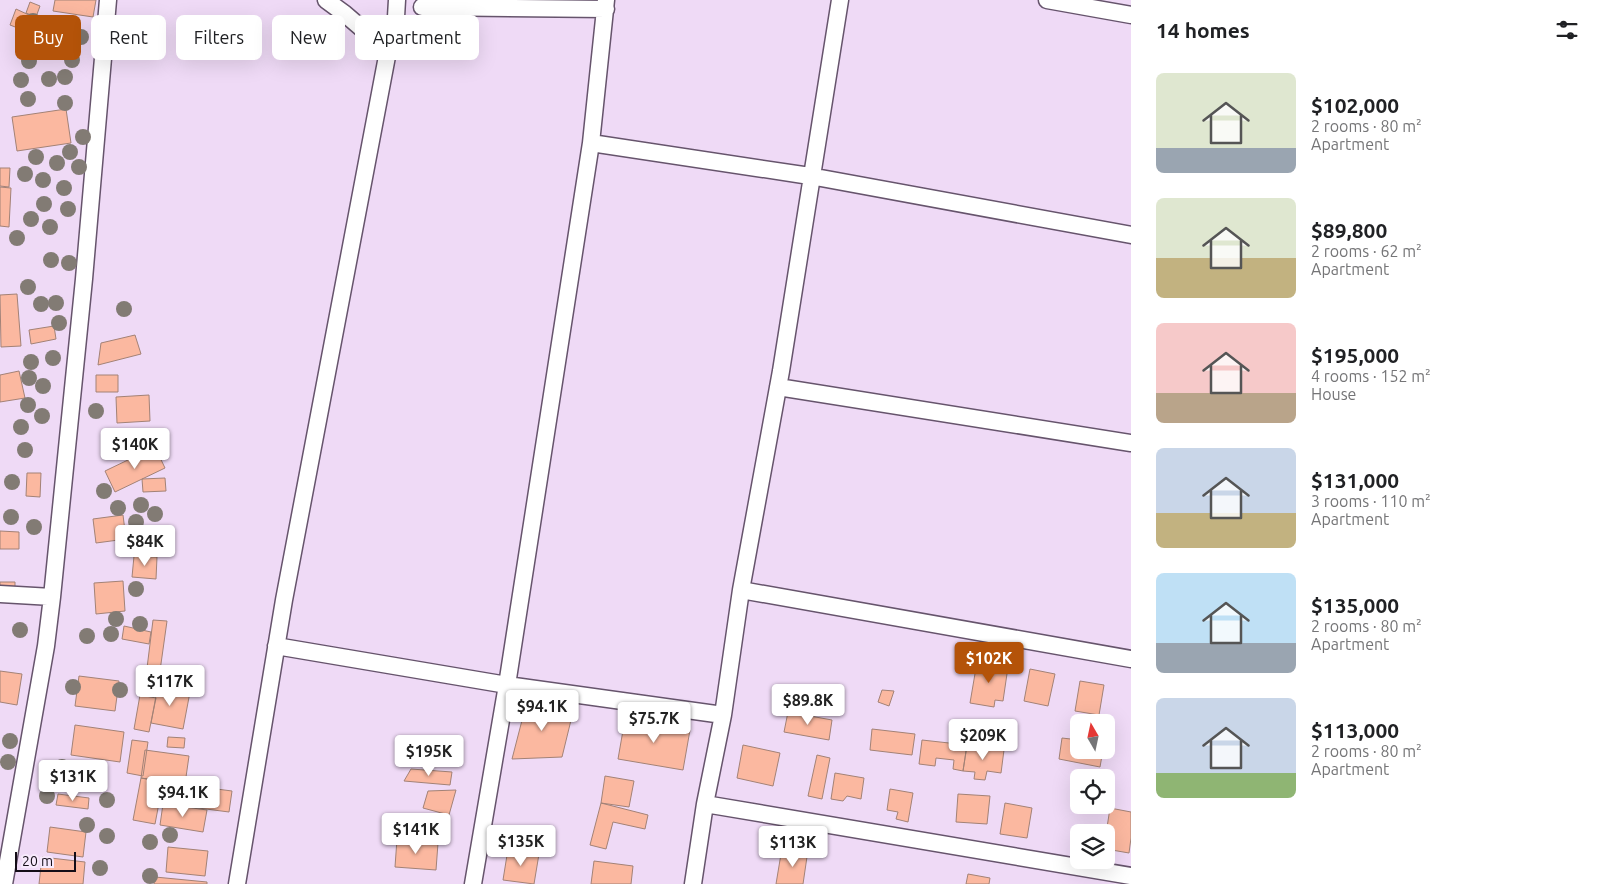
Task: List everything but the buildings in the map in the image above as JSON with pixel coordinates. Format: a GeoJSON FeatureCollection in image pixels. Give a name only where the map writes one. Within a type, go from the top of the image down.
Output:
{"type":"FeatureCollection","features":[{"type":"Feature","properties":{"kind":"street"},"geometry":{"type":"LineString","coordinates":[[4,884],[46,646],[52,597],[84,279],[108,0]]}},
{"type":"Feature","properties":{"kind":"street"},"geometry":{"type":"LineString","coordinates":[[326,0],[355,23]]}},
{"type":"Feature","properties":{"kind":"street"},"geometry":{"type":"LineString","coordinates":[[396,15],[397,0]]}},
{"type":"Feature","properties":{"kind":"street"},"geometry":{"type":"LineString","coordinates":[[693,884],[723,715],[741,590],[778,386],[810,176],[840,0]]}},
{"type":"Feature","properties":{"kind":"street"},"geometry":{"type":"LineString","coordinates":[[1050,0],[1131,15]]}},
{"type":"Feature","properties":{"kind":"street"},"geometry":{"type":"LineString","coordinates":[[401,15],[429,4],[606,4],[590,143],[507,686],[473,884]]}},
{"type":"Feature","properties":{"kind":"street"},"geometry":{"type":"LineString","coordinates":[[237,884],[276,646],[386,60]]}},
{"type":"Feature","properties":{"kind":"street"},"geometry":{"type":"LineString","coordinates":[[590,143],[810,176],[1131,235]]}},
{"type":"Feature","properties":{"kind":"street"},"geometry":{"type":"LineString","coordinates":[[778,386],[1131,443]]}},
{"type":"Feature","properties":{"kind":"street"},"geometry":{"type":"LineString","coordinates":[[741,590],[1131,659]]}},
{"type":"Feature","properties":{"kind":"street"},"geometry":{"type":"LineString","coordinates":[[0,594],[52,597]]}},
{"type":"Feature","properties":{"kind":"street"},"geometry":{"type":"LineString","coordinates":[[276,646],[507,686],[723,715]]}},
{"type":"Feature","properties":{"kind":"street"},"geometry":{"type":"LineString","coordinates":[[706,804],[1131,876]]}}]}
